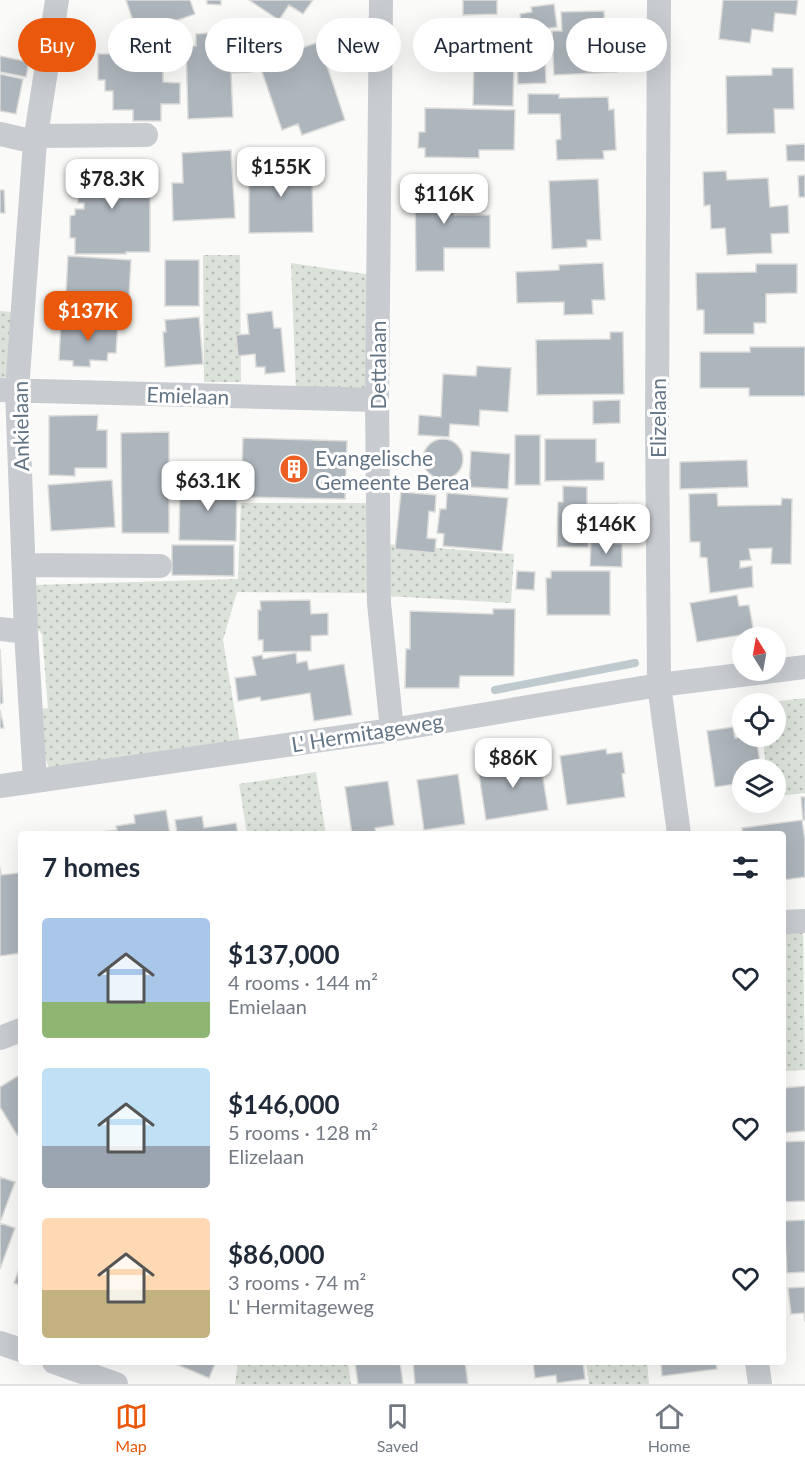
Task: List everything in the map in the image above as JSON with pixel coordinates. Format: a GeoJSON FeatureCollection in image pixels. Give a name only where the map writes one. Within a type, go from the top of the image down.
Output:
{"type":"FeatureCollection","features":[{"type":"Feature","properties":{"kind":"street","name":"Ankielaan"},"geometry":{"type":"LineString","coordinates":[[35,781],[24,565],[8,390],[36,139],[57,0]]}},
{"type":"Feature","properties":{"kind":"street","name":"Dettalaan"},"geometry":{"type":"LineString","coordinates":[[381,0],[377,400],[379,603],[392,730]]}},
{"type":"Feature","properties":{"kind":"street","name":"Elizelaan"},"geometry":{"type":"LineString","coordinates":[[659,0],[657,420],[659,685],[679,831]]}},
{"type":"Feature","properties":{"kind":"street"},"geometry":{"type":"LineString","coordinates":[[0,134],[36,139],[146,135]]}},
{"type":"Feature","properties":{"kind":"street","name":"Emielaan"},"geometry":{"type":"LineString","coordinates":[[8,390],[377,400]]}},
{"type":"Feature","properties":{"kind":"street"},"geometry":{"type":"LineString","coordinates":[[24,565],[160,566]]}},
{"type":"Feature","properties":{"kind":"street"},"geometry":{"type":"LineString","coordinates":[[0,629],[26,632]]}},
{"type":"Feature","properties":{"kind":"street","name":"L' Hermitageweg"},"geometry":{"type":"LineString","coordinates":[[0,786],[392,730],[659,685],[805,667]]}},
{"type":"Feature","properties":{"kind":"street"},"geometry":{"type":"LineString","coordinates":[[786,922],[805,921]]}},
{"type":"Feature","properties":{"kind":"street"},"geometry":{"type":"LineString","coordinates":[[0,1038],[18,1031]]}},
{"type":"Feature","properties":{"kind":"street"},"geometry":{"type":"LineString","coordinates":[[0,1343],[18,1349]]}},
{"type":"Feature","properties":{"kind":"street"},"geometry":{"type":"LineString","coordinates":[[63,1365],[100,1377]]}},
{"type":"Feature","properties":{"kind":"street"},"geometry":{"type":"LineString","coordinates":[[757,1365],[760,1384]]}},
{"type":"Feature","properties":{"kind":"shaded area"},"geometry":{"type":"Polygon","coordinates":[[[203,255],[240,255],[241,382],[204,382],[203,255]]]}},
{"type":"Feature","properties":{"kind":"shaded area"},"geometry":{"type":"Polygon","coordinates":[[[291,263],[372,275],[366,390],[296,391],[291,263]]]}},
{"type":"Feature","properties":{"kind":"shaded area"},"geometry":{"type":"Polygon","coordinates":[[[0,311],[14,312],[8,375],[0,381],[0,311]]]}},
{"type":"Feature","properties":{"kind":"shaded area"},"geometry":{"type":"Polygon","coordinates":[[[241,503],[372,503],[373,593],[237,592],[223,640],[240,743],[49,768],[45,758],[40,709],[48,708],[42,634],[34,626],[35,585],[238,579],[241,503]]]}},
{"type":"Feature","properties":{"kind":"shaded area"},"geometry":{"type":"Polygon","coordinates":[[[386,544],[514,554],[511,603],[386,596],[386,544]]]}},
{"type":"Feature","properties":{"kind":"shaded area"},"geometry":{"type":"Polygon","coordinates":[[[805,698],[805,793],[786,795],[786,759],[765,759],[764,747],[786,747],[786,700],[805,698]]]}},
{"type":"Feature","properties":{"kind":"shaded area"},"geometry":{"type":"Polygon","coordinates":[[[316,772],[326,831],[247,831],[239,784],[316,772]]]}},
{"type":"Feature","properties":{"kind":"shaded area"},"geometry":{"type":"Polygon","coordinates":[[[803,929],[805,1070],[786,1071],[786,930],[803,929]]]}},
{"type":"Feature","properties":{"kind":"shaded area"},"geometry":{"type":"Polygon","coordinates":[[[238,1365],[348,1365],[351,1384],[235,1384],[238,1365]]]}},
{"type":"Feature","properties":{"kind":"shaded area"},"geometry":{"type":"Polygon","coordinates":[[[586,1365],[647,1365],[649,1384],[589,1384],[586,1365]]]}},
{"type":"Feature","properties":{"kind":"building"},"geometry":{"type":"Polygon","coordinates":[[[126,0],[190,0],[195,14],[184,18],[132,18],[126,0]]]}},
{"type":"Feature","properties":{"kind":"building"},"geometry":{"type":"Polygon","coordinates":[[[207,0],[221,0],[221,5],[207,4],[207,0]]]}},
{"type":"Feature","properties":{"kind":"building"},"geometry":{"type":"Polygon","coordinates":[[[249,0],[313,0],[303,14],[289,5],[280,18],[276,18],[249,0]]]}},
{"type":"Feature","properties":{"kind":"building"},"geometry":{"type":"Polygon","coordinates":[[[463,0],[497,0],[497,14],[463,15],[463,0]]]}},
{"type":"Feature","properties":{"kind":"building"},"geometry":{"type":"Polygon","coordinates":[[[723,0],[798,0],[796,15],[775,13],[773,32],[752,29],[750,43],[719,39],[723,0]]]}},
{"type":"Feature","properties":{"kind":"building"},"geometry":{"type":"Polygon","coordinates":[[[554,4],[557,27],[554,27],[554,18],[520,18],[520,14],[532,12],[531,7],[554,4]]]}},
{"type":"Feature","properties":{"kind":"building"},"geometry":{"type":"Polygon","coordinates":[[[604,11],[604,18],[566,18],[566,72],[617,72],[554,75],[554,31],[562,31],[561,12],[604,11]]]}},
{"type":"Feature","properties":{"kind":"building"},"geometry":{"type":"Polygon","coordinates":[[[205,33],[205,72],[252,72],[231,73],[233,117],[188,119],[187,72],[193,72],[193,46],[196,46],[196,34],[205,33]]]}},
{"type":"Feature","properties":{"kind":"building"},"geometry":{"type":"Polygon","coordinates":[[[316,43],[316,72],[329,72],[345,120],[302,135],[298,124],[282,130],[262,72],[304,72],[304,47],[316,43]]]}},
{"type":"Feature","properties":{"kind":"building"},"geometry":{"type":"Polygon","coordinates":[[[98,54],[108,54],[108,72],[163,72],[163,82],[180,83],[180,104],[161,104],[161,121],[133,121],[133,110],[113,110],[113,91],[105,91],[105,80],[98,80],[98,54]]]}},
{"type":"Feature","properties":{"kind":"building"},"geometry":{"type":"Polygon","coordinates":[[[0,56],[18,60],[18,72],[27,72],[26,77],[0,72],[0,56]]]}},
{"type":"Feature","properties":{"kind":"building"},"geometry":{"type":"Polygon","coordinates":[[[772,68],[793,68],[794,109],[774,109],[775,133],[727,134],[726,76],[772,75],[772,68]]]}},
{"type":"Feature","properties":{"kind":"building"},"geometry":{"type":"Polygon","coordinates":[[[474,72],[514,72],[513,106],[473,105],[474,72]]]}},
{"type":"Feature","properties":{"kind":"building"},"geometry":{"type":"Polygon","coordinates":[[[518,72],[546,72],[546,83],[518,84],[518,72]]]}},
{"type":"Feature","properties":{"kind":"building"},"geometry":{"type":"Polygon","coordinates":[[[0,74],[23,79],[16,114],[0,111],[0,74]]]}},
{"type":"Feature","properties":{"kind":"building"},"geometry":{"type":"Polygon","coordinates":[[[528,94],[559,94],[559,98],[608,97],[609,110],[614,109],[616,150],[603,151],[604,159],[557,160],[556,140],[561,139],[560,114],[528,114],[528,94]]]}},
{"type":"Feature","properties":{"kind":"building"},"geometry":{"type":"Polygon","coordinates":[[[425,108],[515,110],[514,150],[479,150],[479,158],[425,157],[425,148],[418,148],[419,132],[425,132],[425,108]]]}},
{"type":"Feature","properties":{"kind":"building"},"geometry":{"type":"Polygon","coordinates":[[[805,144],[805,161],[787,161],[786,145],[805,144]]]}},
{"type":"Feature","properties":{"kind":"building"},"geometry":{"type":"Polygon","coordinates":[[[231,150],[235,218],[173,221],[172,183],[183,183],[182,153],[231,150]]]}},
{"type":"Feature","properties":{"kind":"building"},"geometry":{"type":"Polygon","coordinates":[[[300,156],[300,174],[312,174],[313,232],[249,233],[249,175],[269,174],[268,157],[300,156]]]}},
{"type":"Feature","properties":{"kind":"building"},"geometry":{"type":"Polygon","coordinates":[[[79,162],[98,162],[98,167],[150,167],[150,252],[75,254],[75,238],[70,238],[70,216],[75,215],[75,209],[84,209],[84,203],[78,203],[79,162]]]}},
{"type":"Feature","properties":{"kind":"building"},"geometry":{"type":"Polygon","coordinates":[[[726,171],[727,180],[768,178],[770,207],[788,205],[789,233],[771,234],[772,253],[727,255],[725,228],[711,229],[710,205],[704,206],[703,172],[726,171]]]}},
{"type":"Feature","properties":{"kind":"building"},"geometry":{"type":"Polygon","coordinates":[[[805,175],[805,197],[799,197],[798,176],[805,175]]]}},
{"type":"Feature","properties":{"kind":"building"},"geometry":{"type":"Polygon","coordinates":[[[415,179],[455,179],[454,215],[490,215],[490,248],[444,248],[444,271],[416,271],[415,179]]]}},
{"type":"Feature","properties":{"kind":"building"},"geometry":{"type":"Polygon","coordinates":[[[598,179],[601,240],[587,240],[587,247],[552,249],[549,181],[598,179]]]}},
{"type":"Feature","properties":{"kind":"building"},"geometry":{"type":"Polygon","coordinates":[[[0,190],[4,190],[5,213],[0,213],[0,190]]]}},
{"type":"Feature","properties":{"kind":"building"},"geometry":{"type":"Polygon","coordinates":[[[68,256],[131,260],[128,314],[65,311],[68,256]]]}},
{"type":"Feature","properties":{"kind":"building"},"geometry":{"type":"Polygon","coordinates":[[[165,260],[199,260],[199,306],[165,306],[165,260]]]}},
{"type":"Feature","properties":{"kind":"building"},"geometry":{"type":"Polygon","coordinates":[[[603,263],[605,300],[592,300],[593,314],[564,315],[564,302],[517,303],[516,272],[559,270],[559,265],[603,263]]]}},
{"type":"Feature","properties":{"kind":"building"},"geometry":{"type":"Polygon","coordinates":[[[756,264],[797,264],[797,293],[766,294],[766,323],[754,323],[754,334],[704,334],[704,310],[697,310],[696,273],[756,272],[756,264]]]}},
{"type":"Feature","properties":{"kind":"building"},"geometry":{"type":"Polygon","coordinates":[[[272,311],[274,328],[281,328],[285,372],[265,374],[265,367],[256,367],[255,354],[238,356],[236,335],[249,334],[247,314],[272,311]]]}},
{"type":"Feature","properties":{"kind":"building"},"geometry":{"type":"Polygon","coordinates":[[[199,317],[203,364],[165,367],[163,332],[166,332],[165,320],[199,317]]]}},
{"type":"Feature","properties":{"kind":"building"},"geometry":{"type":"Polygon","coordinates":[[[109,320],[118,320],[116,353],[108,353],[107,361],[90,360],[90,367],[73,366],[73,361],[59,360],[61,322],[108,324],[109,320]]]}},
{"type":"Feature","properties":{"kind":"building"},"geometry":{"type":"Polygon","coordinates":[[[610,332],[623,332],[624,394],[537,395],[536,340],[610,339],[610,332]]]}},
{"type":"Feature","properties":{"kind":"building"},"geometry":{"type":"Polygon","coordinates":[[[750,347],[805,347],[805,396],[749,396],[749,388],[700,388],[700,352],[750,352],[750,347]]]}},
{"type":"Feature","properties":{"kind":"building"},"geometry":{"type":"Polygon","coordinates":[[[477,366],[511,368],[508,412],[480,410],[479,426],[450,424],[449,437],[418,435],[419,415],[441,417],[443,374],[476,376],[477,366]]]}},
{"type":"Feature","properties":{"kind":"building"},"geometry":{"type":"Polygon","coordinates":[[[620,400],[620,423],[593,424],[593,401],[620,400]]]}},
{"type":"Feature","properties":{"kind":"building"},"geometry":{"type":"Polygon","coordinates":[[[98,415],[97,430],[107,430],[107,468],[75,468],[75,476],[49,475],[49,416],[98,415]]]}},
{"type":"Feature","properties":{"kind":"building"},"geometry":{"type":"Polygon","coordinates":[[[169,432],[169,533],[122,533],[121,433],[169,432]]]}},
{"type":"Feature","properties":{"kind":"building"},"geometry":{"type":"Polygon","coordinates":[[[515,435],[540,435],[540,485],[515,485],[515,435]]]}},
{"type":"Feature","properties":{"kind":"building","name":"Evangelische Gemeente Berea"},"geometry":{"type":"Polygon","coordinates":[[[243,438],[347,441],[345,499],[241,497],[243,438]]]}},
{"type":"Feature","properties":{"kind":"building"},"geometry":{"type":"Polygon","coordinates":[[[443,439],[451,440],[457,445],[462,451],[462,467],[457,473],[451,478],[443,479],[435,478],[429,473],[424,467],[423,459],[424,451],[429,445],[435,440],[443,439]]]}},
{"type":"Feature","properties":{"kind":"building"},"geometry":{"type":"Polygon","coordinates":[[[545,439],[596,439],[596,462],[604,462],[604,480],[545,481],[545,439]]]}},
{"type":"Feature","properties":{"kind":"building"},"geometry":{"type":"Polygon","coordinates":[[[471,451],[510,454],[508,489],[469,487],[471,451]]]}},
{"type":"Feature","properties":{"kind":"building"},"geometry":{"type":"Polygon","coordinates":[[[747,460],[748,487],[680,489],[680,462],[747,460]]]}},
{"type":"Feature","properties":{"kind":"building"},"geometry":{"type":"Polygon","coordinates":[[[196,479],[217,480],[217,486],[237,486],[236,541],[179,540],[180,486],[196,486],[196,479]]]}},
{"type":"Feature","properties":{"kind":"building"},"geometry":{"type":"Polygon","coordinates":[[[112,480],[115,527],[51,531],[48,485],[112,480]]]}},
{"type":"Feature","properties":{"kind":"building"},"geometry":{"type":"Polygon","coordinates":[[[563,486],[587,487],[587,504],[617,504],[616,537],[588,537],[588,547],[557,547],[558,502],[563,502],[563,486]]]}},
{"type":"Feature","properties":{"kind":"building"},"geometry":{"type":"Polygon","coordinates":[[[401,492],[436,495],[435,512],[429,511],[427,538],[436,539],[435,553],[395,549],[401,492]]]}},
{"type":"Feature","properties":{"kind":"building"},"geometry":{"type":"Polygon","coordinates":[[[447,493],[508,498],[502,551],[443,546],[444,534],[437,533],[440,509],[446,509],[447,493]]]}},
{"type":"Feature","properties":{"kind":"building"},"geometry":{"type":"Polygon","coordinates":[[[717,493],[718,506],[781,505],[782,498],[792,499],[791,564],[771,564],[772,548],[749,549],[751,560],[740,561],[740,568],[752,566],[753,587],[710,593],[707,558],[700,557],[700,542],[690,542],[689,494],[717,493]]]}},
{"type":"Feature","properties":{"kind":"building"},"geometry":{"type":"Polygon","coordinates":[[[591,542],[622,544],[622,567],[590,566],[591,542]]]}},
{"type":"Feature","properties":{"kind":"building"},"geometry":{"type":"Polygon","coordinates":[[[172,545],[234,545],[234,576],[172,575],[172,545]]]}},
{"type":"Feature","properties":{"kind":"building"},"geometry":{"type":"Polygon","coordinates":[[[517,571],[535,572],[534,590],[516,589],[517,571]]]}},
{"type":"Feature","properties":{"kind":"building"},"geometry":{"type":"Polygon","coordinates":[[[551,571],[610,571],[610,615],[547,615],[546,578],[551,578],[551,571]]]}},
{"type":"Feature","properties":{"kind":"building"},"geometry":{"type":"Polygon","coordinates":[[[737,595],[739,606],[749,605],[753,627],[732,627],[732,636],[697,642],[690,603],[737,595]]]}},
{"type":"Feature","properties":{"kind":"building"},"geometry":{"type":"Polygon","coordinates":[[[310,600],[311,614],[328,613],[328,635],[311,636],[311,651],[263,652],[263,640],[258,640],[260,601],[310,600]]]}},
{"type":"Feature","properties":{"kind":"building"},"geometry":{"type":"Polygon","coordinates":[[[493,609],[515,609],[514,676],[460,676],[459,688],[405,688],[406,649],[410,649],[410,611],[493,614],[493,609]]]}},
{"type":"Feature","properties":{"kind":"building"},"geometry":{"type":"Polygon","coordinates":[[[0,649],[3,703],[0,704],[0,649]]]}},
{"type":"Feature","properties":{"kind":"building"},"geometry":{"type":"Polygon","coordinates":[[[296,653],[297,663],[307,661],[309,670],[344,664],[352,715],[314,721],[310,693],[261,701],[260,697],[238,701],[235,678],[256,675],[252,657],[262,655],[263,659],[296,653]]]}},
{"type":"Feature","properties":{"kind":"building"},"geometry":{"type":"Polygon","coordinates":[[[0,710],[4,728],[0,728],[0,710]]]}},
{"type":"Feature","properties":{"kind":"building"},"geometry":{"type":"Polygon","coordinates":[[[732,727],[732,747],[758,747],[759,759],[732,759],[732,784],[715,787],[707,731],[732,727]]]}},
{"type":"Feature","properties":{"kind":"building"},"geometry":{"type":"Polygon","coordinates":[[[606,749],[607,754],[622,752],[625,797],[567,805],[560,756],[606,749]]]}},
{"type":"Feature","properties":{"kind":"building"},"geometry":{"type":"Polygon","coordinates":[[[540,759],[548,810],[486,820],[478,768],[540,759]]]}},
{"type":"Feature","properties":{"kind":"building"},"geometry":{"type":"Polygon","coordinates":[[[458,774],[465,824],[424,830],[417,780],[458,774]]]}},
{"type":"Feature","properties":{"kind":"building"},"geometry":{"type":"Polygon","coordinates":[[[388,781],[394,825],[375,828],[376,831],[352,831],[345,787],[388,781]]]}},
{"type":"Feature","properties":{"kind":"building"},"geometry":{"type":"Polygon","coordinates":[[[801,797],[805,797],[805,820],[803,820],[801,797]]]}},
{"type":"Feature","properties":{"kind":"building"},"geometry":{"type":"Polygon","coordinates":[[[166,810],[170,831],[109,831],[117,830],[116,826],[135,823],[134,815],[166,810]]]}},
{"type":"Feature","properties":{"kind":"building"},"geometry":{"type":"Polygon","coordinates":[[[202,816],[204,828],[236,823],[237,831],[177,831],[175,820],[202,816]]]}},
{"type":"Feature","properties":{"kind":"building"},"geometry":{"type":"Polygon","coordinates":[[[802,820],[805,841],[805,877],[786,880],[786,831],[742,831],[742,828],[802,820]]]}},
{"type":"Feature","properties":{"kind":"building"},"geometry":{"type":"Polygon","coordinates":[[[0,867],[1,875],[18,873],[18,953],[0,956],[0,867]]]}},
{"type":"Feature","properties":{"kind":"building"},"geometry":{"type":"Polygon","coordinates":[[[18,1076],[17,1135],[0,1107],[0,1087],[18,1076]]]}},
{"type":"Feature","properties":{"kind":"building"},"geometry":{"type":"Polygon","coordinates":[[[805,1086],[805,1131],[786,1133],[786,1088],[805,1086]]]}},
{"type":"Feature","properties":{"kind":"building"},"geometry":{"type":"Polygon","coordinates":[[[805,1141],[805,1201],[786,1202],[786,1142],[805,1141]]]}},
{"type":"Feature","properties":{"kind":"building"},"geometry":{"type":"Polygon","coordinates":[[[0,1177],[15,1182],[1,1220],[0,1220],[0,1177]]]}},
{"type":"Feature","properties":{"kind":"building"},"geometry":{"type":"Polygon","coordinates":[[[805,1220],[805,1272],[787,1273],[786,1221],[805,1220]]]}},
{"type":"Feature","properties":{"kind":"building"},"geometry":{"type":"Polygon","coordinates":[[[0,1223],[15,1228],[0,1269],[0,1223]]]}},
{"type":"Feature","properties":{"kind":"building"},"geometry":{"type":"Polygon","coordinates":[[[18,1272],[18,1285],[14,1283],[18,1272]]]}},
{"type":"Feature","properties":{"kind":"building"},"geometry":{"type":"Polygon","coordinates":[[[805,1287],[805,1322],[804,1313],[791,1314],[788,1288],[805,1287]]]}},
{"type":"Feature","properties":{"kind":"building"},"geometry":{"type":"Polygon","coordinates":[[[178,1365],[215,1365],[209,1378],[178,1365]]]}},
{"type":"Feature","properties":{"kind":"building"},"geometry":{"type":"Polygon","coordinates":[[[355,1365],[400,1365],[403,1384],[358,1384],[355,1365]]]}},
{"type":"Feature","properties":{"kind":"building"},"geometry":{"type":"Polygon","coordinates":[[[413,1365],[465,1365],[468,1384],[415,1384],[413,1365]]]}},
{"type":"Feature","properties":{"kind":"building"},"geometry":{"type":"Polygon","coordinates":[[[533,1365],[583,1365],[585,1379],[557,1383],[556,1375],[535,1378],[533,1365]]]}},
{"type":"Feature","properties":{"kind":"building"},"geometry":{"type":"Polygon","coordinates":[[[661,1365],[716,1365],[717,1369],[662,1376],[661,1365]]]}},
{"type":"Feature","properties":{"kind":"waterway"},"geometry":{"type":"LineString","coordinates":[[495,690],[635,663]]}},
{"type":"Feature","properties":{"kind":"place","name":"Evangelische Gemeente Berea"},"geometry":{"type":"Point","coordinates":[294,469]}}]}
